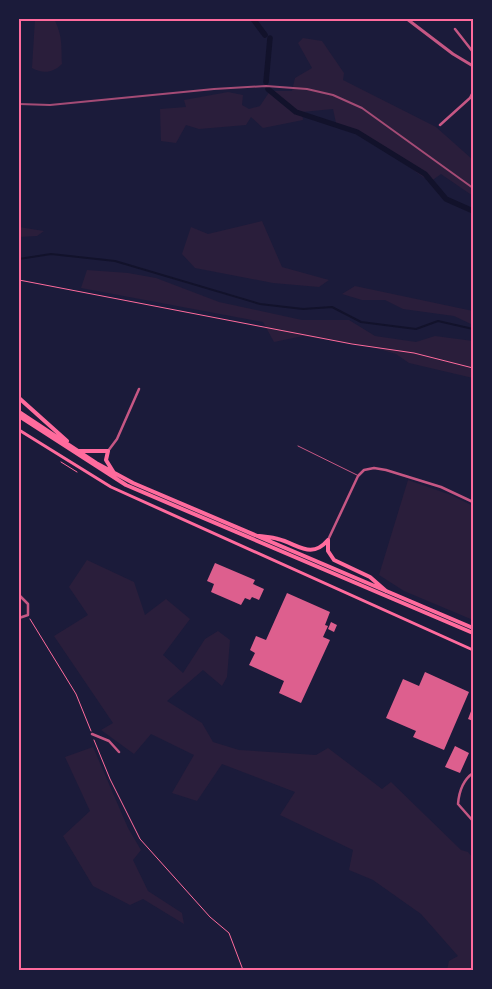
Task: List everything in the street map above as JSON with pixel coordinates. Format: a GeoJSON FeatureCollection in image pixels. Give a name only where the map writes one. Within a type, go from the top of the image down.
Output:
{"type":"FeatureCollection","features":[{"type":"Feature","properties":{"kind":"highway"},"geometry":{"type":"LineString","coordinates":[[19,398],[76,450],[108,450],[106,460],[115,475]]}},
{"type":"Feature","properties":{"kind":"highway"},"geometry":{"type":"LineString","coordinates":[[19,412],[115,475],[473,628]]}},
{"type":"Feature","properties":{"kind":"highway"},"geometry":{"type":"LineString","coordinates":[[19,416],[126,485],[473,633]]}},
{"type":"Feature","properties":{"kind":"highway"},"geometry":{"type":"LineString","coordinates":[[252,535],[278,539],[309,550],[322,547],[328,540]]}},
{"type":"Feature","properties":{"kind":"highway"},"geometry":{"type":"LineString","coordinates":[[328,540],[328,551],[334,560],[370,577],[390,594]]}},
{"type":"Feature","properties":{"kind":"main road"},"geometry":{"type":"LineString","coordinates":[[19,430],[112,487],[473,650]]}},
{"type":"Feature","properties":{"kind":"street"},"geometry":{"type":"LineString","coordinates":[[407,19],[453,54],[473,66]]}},
{"type":"Feature","properties":{"kind":"street"},"geometry":{"type":"LineString","coordinates":[[455,30],[473,52]]}},
{"type":"Feature","properties":{"kind":"street"},"geometry":{"type":"LineString","coordinates":[[440,125],[470,98],[473,92]]}},
{"type":"Feature","properties":{"kind":"street"},"geometry":{"type":"LineString","coordinates":[[108,450],[117,439],[139,389]]}},
{"type":"Feature","properties":{"kind":"street"},"geometry":{"type":"LineString","coordinates":[[328,540],[358,476],[364,470],[374,468],[386,470],[441,486],[473,502]]}},
{"type":"Feature","properties":{"kind":"street"},"geometry":{"type":"LineString","coordinates":[[19,594],[28,604],[28,615],[19,618]]}},
{"type":"Feature","properties":{"kind":"street"},"geometry":{"type":"LineString","coordinates":[[92,734],[109,741],[119,752]]}},
{"type":"Feature","properties":{"kind":"street"},"geometry":{"type":"LineString","coordinates":[[473,773],[468,777],[459,793],[458,804],[473,820]]}},
{"type":"Feature","properties":{"kind":"lane"},"geometry":{"type":"LineString","coordinates":[[298,446],[358,476]]}},
{"type":"Feature","properties":{"kind":"path"},"geometry":{"type":"LineString","coordinates":[[19,280],[352,344],[414,353],[473,368]]}},
{"type":"Feature","properties":{"kind":"path"},"geometry":{"type":"LineString","coordinates":[[28,615],[76,694],[110,779],[140,839],[210,917],[229,933],[243,970]]}},
{"type":"Feature","properties":{"kind":"shaded area"},"geometry":{"type":"Polygon","coordinates":[[[35,19],[54,19],[59,31],[62,64],[51,71],[44,72],[32,68],[35,19]]]}},
{"type":"Feature","properties":{"kind":"shaded area"},"geometry":{"type":"Polygon","coordinates":[[[303,38],[322,41],[344,73],[343,80],[436,127],[473,160],[473,196],[441,174],[430,182],[361,132],[336,123],[333,109],[302,112],[303,120],[263,128],[251,117],[246,125],[199,129],[186,125],[176,143],[161,141],[160,109],[186,107],[184,100],[228,92],[243,95],[242,105],[249,109],[260,106],[270,91],[292,91],[295,78],[312,68],[298,43],[303,38]]]}},
{"type":"Feature","properties":{"kind":"shaded area"},"geometry":{"type":"Polygon","coordinates":[[[262,221],[282,267],[329,280],[319,287],[273,283],[195,268],[182,254],[191,227],[208,234],[262,221]]]}},
{"type":"Feature","properties":{"kind":"shaded area"},"geometry":{"type":"Polygon","coordinates":[[[19,227],[44,231],[37,236],[19,237],[19,227]]]}},
{"type":"Feature","properties":{"kind":"shaded area"},"geometry":{"type":"Polygon","coordinates":[[[87,270],[128,273],[156,278],[219,302],[302,320],[349,320],[375,336],[416,342],[435,336],[473,341],[473,378],[409,363],[396,354],[372,347],[303,336],[274,342],[263,322],[81,288],[87,270]]]}},
{"type":"Feature","properties":{"kind":"shaded area"},"geometry":{"type":"Polygon","coordinates":[[[355,286],[473,311],[473,325],[454,316],[403,309],[385,300],[362,300],[342,294],[355,286]]]}},
{"type":"Feature","properties":{"kind":"shaded area"},"geometry":{"type":"Polygon","coordinates":[[[408,480],[451,495],[473,506],[473,620],[404,591],[379,575],[408,480]]]}},
{"type":"Feature","properties":{"kind":"shaded area"},"geometry":{"type":"Polygon","coordinates":[[[87,560],[134,582],[145,615],[166,599],[190,619],[163,655],[183,673],[205,639],[218,631],[230,640],[227,677],[222,686],[203,670],[167,701],[202,723],[213,742],[239,750],[316,755],[328,748],[382,789],[391,782],[461,850],[468,852],[473,858],[473,970],[447,970],[449,961],[458,956],[421,914],[373,880],[349,870],[353,850],[280,815],[295,792],[222,764],[197,801],[172,793],[194,755],[151,734],[134,754],[101,730],[113,723],[54,636],[88,615],[69,587],[87,560]]]}},
{"type":"Feature","properties":{"kind":"shaded area"},"geometry":{"type":"Polygon","coordinates":[[[93,747],[128,828],[141,850],[133,860],[148,891],[182,913],[184,924],[143,899],[130,905],[93,886],[63,836],[90,811],[65,757],[93,747]]]}},
{"type":"Feature","properties":{"kind":"building"},"geometry":{"type":"Polygon","coordinates":[[[215,563],[255,580],[253,584],[264,589],[259,600],[252,597],[250,600],[245,598],[241,605],[211,592],[214,584],[207,581],[215,563]]]}},
{"type":"Feature","properties":{"kind":"building"},"geometry":{"type":"Polygon","coordinates":[[[287,593],[330,612],[325,625],[328,626],[323,637],[330,640],[301,703],[279,693],[284,681],[249,665],[255,653],[250,650],[256,636],[266,640],[287,593]]]}},
{"type":"Feature","properties":{"kind":"building"},"geometry":{"type":"Polygon","coordinates":[[[331,622],[337,625],[334,632],[328,629],[331,622]]]}},
{"type":"Feature","properties":{"kind":"building"},"geometry":{"type":"Polygon","coordinates":[[[425,672],[469,692],[444,750],[413,737],[416,731],[386,718],[403,679],[419,686],[425,672]]]}},
{"type":"Feature","properties":{"kind":"building"},"geometry":{"type":"Polygon","coordinates":[[[473,706],[473,721],[468,719],[473,706]]]}},
{"type":"Feature","properties":{"kind":"building"},"geometry":{"type":"Polygon","coordinates":[[[455,746],[469,753],[460,773],[445,767],[455,746]]]}},
{"type":"Feature","properties":{"kind":"waterway"},"geometry":{"type":"LineString","coordinates":[[253,19],[265,35]]}},
{"type":"Feature","properties":{"kind":"waterway"},"geometry":{"type":"LineString","coordinates":[[266,82],[270,38]]}},
{"type":"Feature","properties":{"kind":"waterway"},"geometry":{"type":"LineString","coordinates":[[268,89],[296,112],[357,132],[425,174],[446,199],[473,211]]}},
{"type":"Feature","properties":{"kind":"waterway"},"geometry":{"type":"LineString","coordinates":[[19,259],[51,254],[115,261],[260,304],[303,309],[332,307],[361,322],[416,329],[438,321],[473,329]]}},
{"type":"Feature","properties":{"kind":"railway"},"geometry":{"type":"LineString","coordinates":[[19,104],[50,105],[214,89],[266,86],[307,89],[333,95],[362,108],[473,188]]}}]}
